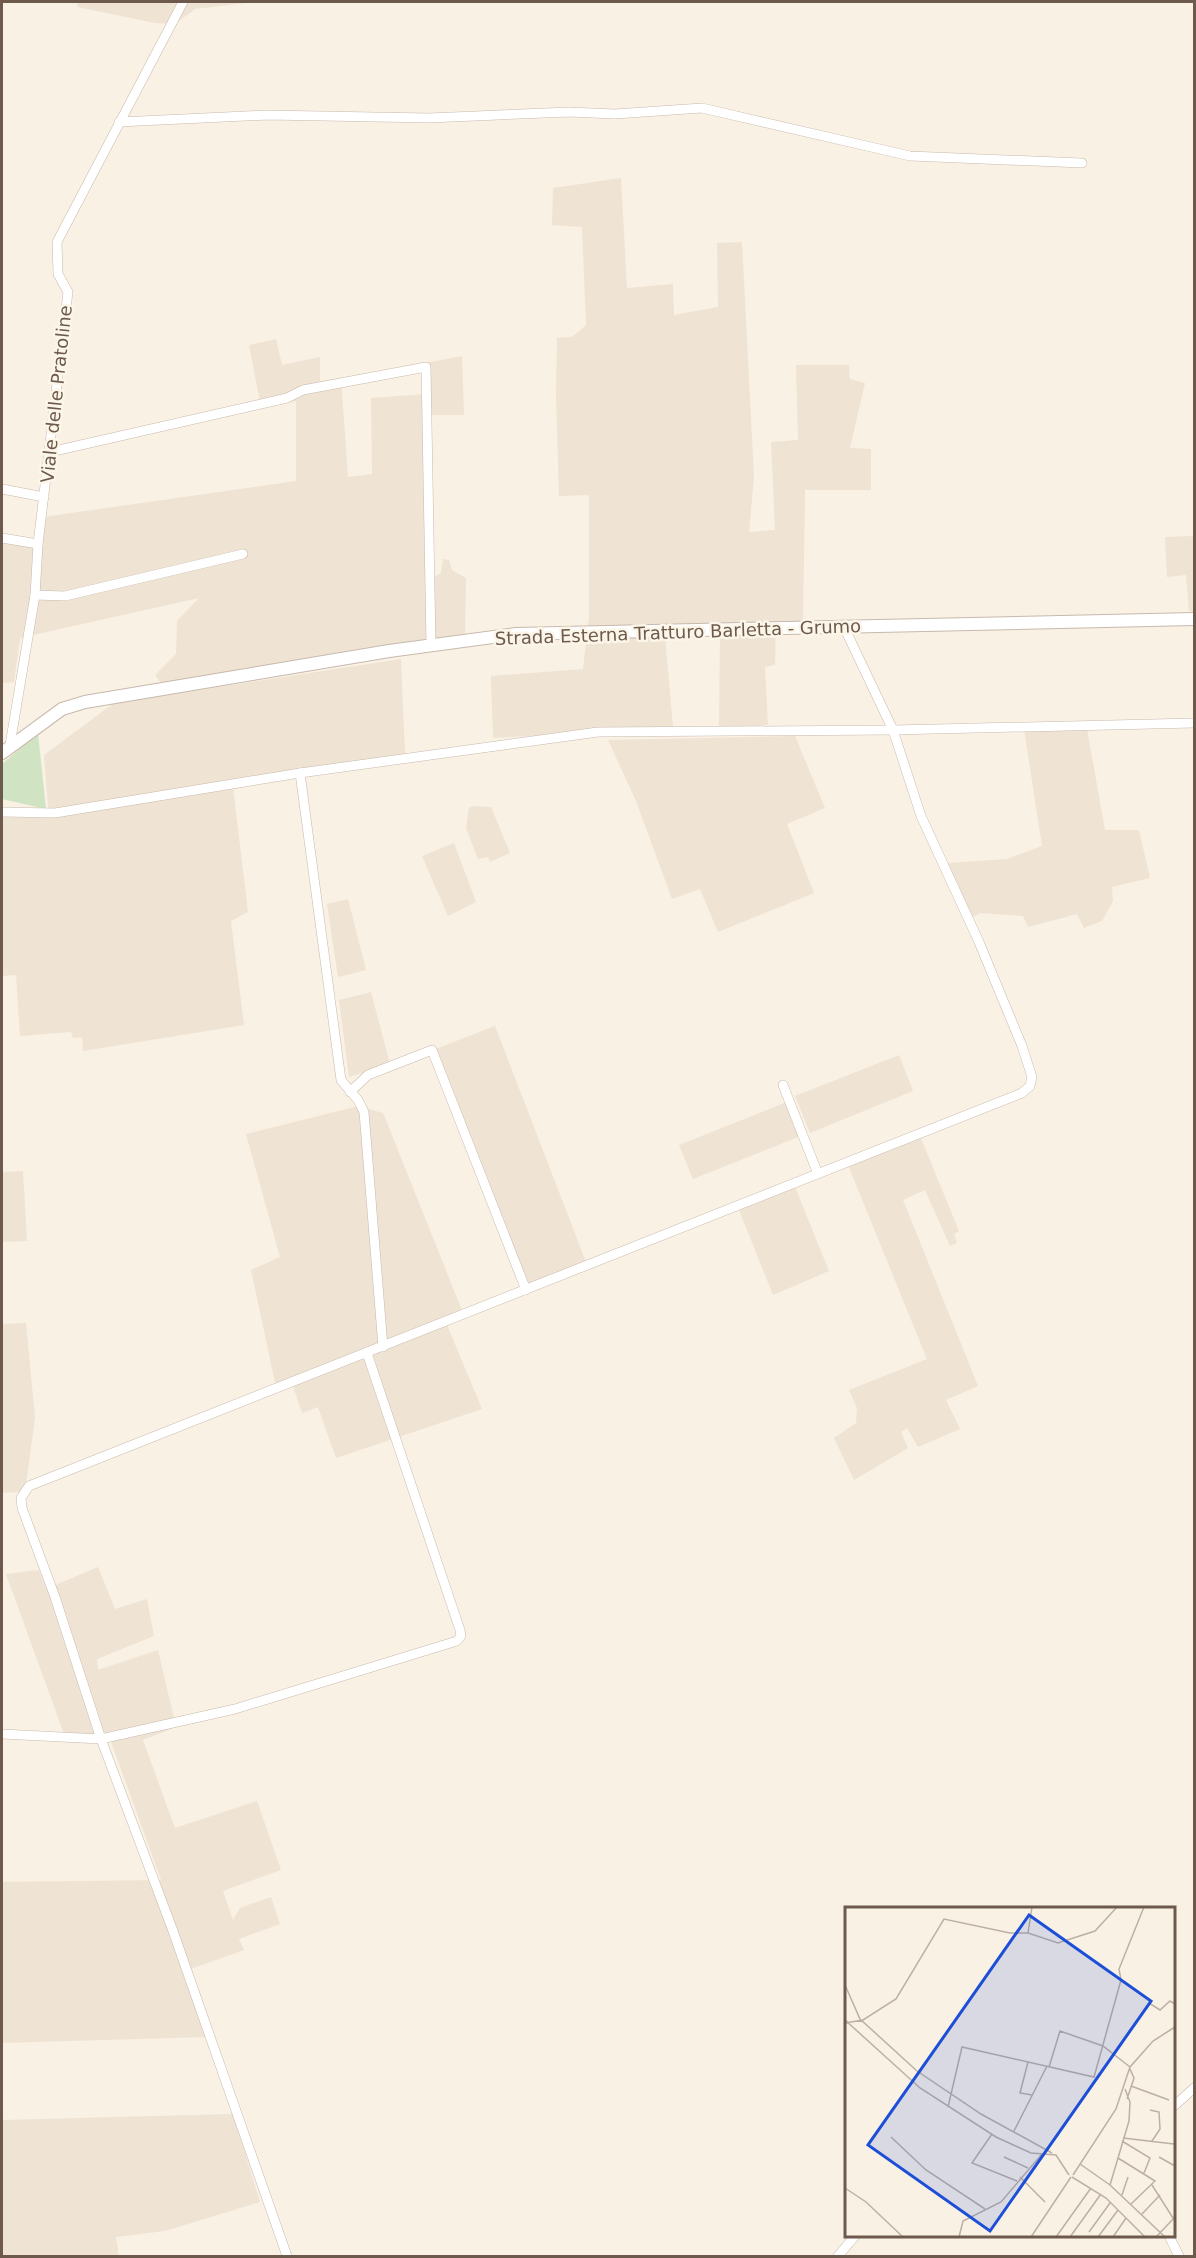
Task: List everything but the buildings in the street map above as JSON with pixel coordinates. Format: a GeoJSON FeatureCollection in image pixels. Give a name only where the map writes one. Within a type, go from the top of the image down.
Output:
{"type":"FeatureCollection","features":[{"type":"Feature","properties":{"kind":"street","name":"Viale delle Pratoline"},"geometry":{"type":"LineString","coordinates":[[6,749],[35,595],[38,544],[68,292],[58,274],[57,242],[183,2]]}},
{"type":"Feature","properties":{"kind":"street"},"geometry":{"type":"LineString","coordinates":[[119,122],[268,115],[429,118],[569,112],[615,114],[702,108],[910,156],[1082,163]]}},
{"type":"Feature","properties":{"kind":"street"},"geometry":{"type":"LineString","coordinates":[[50,452],[287,398],[303,390],[426,367],[431,645]]}},
{"type":"Feature","properties":{"kind":"street"},"geometry":{"type":"LineString","coordinates":[[2,489],[44,497]]}},
{"type":"Feature","properties":{"kind":"street"},"geometry":{"type":"LineString","coordinates":[[2,538],[38,544]]}},
{"type":"Feature","properties":{"kind":"street"},"geometry":{"type":"LineString","coordinates":[[35,595],[65,596],[243,554]]}},
{"type":"Feature","properties":{"kind":"street","name":"Strada Esterna Tratturo Barletta - Grumo"},"geometry":{"type":"LineString","coordinates":[[6,749],[62,709],[85,702],[431,645],[516,634],[1194,620]]}},
{"type":"Feature","properties":{"kind":"street"},"geometry":{"type":"LineString","coordinates":[[287,2256],[189,1975],[101,1739],[55,1596],[22,1508],[21,1498],[29,1486],[1022,1093],[1030,1086],[1032,1077],[979,942],[921,816],[893,730],[844,627]]}},
{"type":"Feature","properties":{"kind":"street"},"geometry":{"type":"LineString","coordinates":[[2,812],[55,813],[300,773],[598,732],[893,730],[1194,723]]}},
{"type":"Feature","properties":{"kind":"street"},"geometry":{"type":"LineString","coordinates":[[300,773],[340,1080],[358,1100],[364,1112],[383,1347]]}},
{"type":"Feature","properties":{"kind":"street"},"geometry":{"type":"LineString","coordinates":[[350,1092],[368,1075],[432,1050],[526,1290]]}},
{"type":"Feature","properties":{"kind":"street"},"geometry":{"type":"LineString","coordinates":[[783,1085],[818,1174]]}},
{"type":"Feature","properties":{"kind":"street"},"geometry":{"type":"LineString","coordinates":[[2,1734],[101,1739],[235,1709],[448,1645],[461,1636],[367,1353]]}},
{"type":"Feature","properties":{"kind":"street"},"geometry":{"type":"LineString","coordinates":[[1175,2104],[1194,2088]]}},
{"type":"Feature","properties":{"kind":"street"},"geometry":{"type":"LineString","coordinates":[[838,2256],[853,2237]]}},
{"type":"Feature","properties":{"kind":"street"},"geometry":{"type":"LineString","coordinates":[[1170,2237],[1179,2256]]}},
{"type":"Feature","properties":{"kind":"shaded area"},"geometry":{"type":"Polygon","coordinates":[[[78,2],[253,2],[195,9],[175,24],[155,23],[77,7],[78,2]]]}},
{"type":"Feature","properties":{"kind":"shaded area"},"geometry":{"type":"Polygon","coordinates":[[[621,178],[627,288],[673,284],[674,315],[718,307],[717,243],[742,242],[754,477],[749,532],[775,530],[771,442],[798,440],[796,365],[849,365],[850,379],[865,383],[850,448],[871,449],[871,490],[805,490],[803,622],[776,622],[775,665],[765,667],[768,725],[719,728],[720,635],[665,636],[673,728],[493,738],[491,676],[583,669],[589,616],[589,495],[559,496],[556,396],[557,338],[572,337],[586,325],[582,227],[552,225],[553,188],[621,178]]]}},
{"type":"Feature","properties":{"kind":"shaded area"},"geometry":{"type":"Polygon","coordinates":[[[276,339],[282,365],[320,357],[320,381],[341,378],[348,477],[372,474],[371,398],[425,394],[425,363],[462,356],[464,415],[432,415],[431,469],[434,577],[441,573],[443,559],[449,560],[452,570],[466,578],[465,635],[362,648],[163,686],[155,675],[176,654],[177,621],[199,598],[20,638],[14,682],[2,683],[2,534],[34,539],[36,518],[296,481],[296,401],[261,407],[249,345],[276,339]]]}},
{"type":"Feature","properties":{"kind":"shaded area"},"geometry":{"type":"Polygon","coordinates":[[[1194,536],[1194,612],[1189,611],[1186,575],[1167,577],[1165,537],[1194,536]]]}},
{"type":"Feature","properties":{"kind":"shaded area"},"geometry":{"type":"Polygon","coordinates":[[[401,659],[405,754],[232,779],[248,912],[231,921],[244,1025],[83,1051],[82,1037],[73,1038],[71,1032],[20,1036],[16,975],[2,976],[2,817],[49,818],[44,755],[114,703],[401,659]]]}},
{"type":"Feature","properties":{"kind":"shaded area"},"geometry":{"type":"Polygon","coordinates":[[[1024,729],[1087,729],[1105,830],[1139,830],[1150,878],[1112,887],[1113,901],[1102,921],[1084,928],[1077,914],[1028,927],[1023,916],[980,913],[971,918],[948,863],[1007,859],[1042,846],[1024,729]]]}},
{"type":"Feature","properties":{"kind":"shaded area"},"geometry":{"type":"Polygon","coordinates":[[[795,736],[825,808],[787,824],[814,893],[718,932],[700,889],[672,899],[636,801],[608,740],[795,736]]]}},
{"type":"Feature","properties":{"kind":"shaded area"},"geometry":{"type":"Polygon","coordinates":[[[473,806],[491,807],[510,853],[490,862],[488,857],[478,859],[466,828],[469,808],[473,806]]]}},
{"type":"Feature","properties":{"kind":"shaded area"},"geometry":{"type":"Polygon","coordinates":[[[454,843],[476,902],[448,916],[422,856],[454,843]]]}},
{"type":"Feature","properties":{"kind":"shaded area"},"geometry":{"type":"Polygon","coordinates":[[[348,899],[366,970],[338,977],[327,904],[348,899]]]}},
{"type":"Feature","properties":{"kind":"shaded area"},"geometry":{"type":"Polygon","coordinates":[[[371,992],[390,1064],[349,1077],[339,1000],[371,992]]]}},
{"type":"Feature","properties":{"kind":"shaded area"},"geometry":{"type":"Polygon","coordinates":[[[495,1026],[586,1262],[527,1285],[433,1050],[495,1026]]]}},
{"type":"Feature","properties":{"kind":"shaded area"},"geometry":{"type":"Polygon","coordinates":[[[899,1055],[913,1091],[810,1133],[795,1096],[899,1055]]]}},
{"type":"Feature","properties":{"kind":"shaded area"},"geometry":{"type":"Polygon","coordinates":[[[787,1102],[801,1136],[693,1179],[679,1145],[787,1102]]]}},
{"type":"Feature","properties":{"kind":"shaded area"},"geometry":{"type":"Polygon","coordinates":[[[358,1106],[383,1113],[463,1313],[445,1320],[482,1409],[336,1458],[318,1407],[302,1413],[293,1386],[277,1392],[251,1270],[280,1257],[246,1134],[358,1106]]]}},
{"type":"Feature","properties":{"kind":"shaded area"},"geometry":{"type":"Polygon","coordinates":[[[920,1136],[959,1231],[954,1234],[957,1243],[950,1246],[925,1190],[903,1200],[978,1386],[946,1400],[960,1429],[918,1447],[907,1428],[901,1432],[908,1448],[854,1480],[834,1438],[856,1423],[857,1408],[849,1390],[927,1359],[848,1165],[920,1136]]]}},
{"type":"Feature","properties":{"kind":"shaded area"},"geometry":{"type":"Polygon","coordinates":[[[23,1171],[27,1241],[2,1242],[2,1172],[23,1171]]]}},
{"type":"Feature","properties":{"kind":"shaded area"},"geometry":{"type":"Polygon","coordinates":[[[795,1187],[829,1271],[773,1295],[739,1210],[795,1187]]]}},
{"type":"Feature","properties":{"kind":"shaded area"},"geometry":{"type":"Polygon","coordinates":[[[26,1323],[35,1418],[26,1484],[19,1492],[2,1493],[2,1324],[26,1323]]]}},
{"type":"Feature","properties":{"kind":"shaded area"},"geometry":{"type":"Polygon","coordinates":[[[98,1567],[115,1609],[147,1599],[154,1636],[97,1659],[98,1670],[158,1650],[176,1727],[143,1740],[175,1828],[257,1801],[281,1870],[223,1891],[233,1920],[240,1908],[271,1897],[280,1924],[239,1939],[244,1950],[185,1971],[206,2037],[2,2043],[2,1882],[161,1880],[109,1736],[64,1734],[6,1574],[39,1570],[46,1589],[98,1567]]]}},
{"type":"Feature","properties":{"kind":"shaded area"},"geometry":{"type":"Polygon","coordinates":[[[233,2114],[260,2202],[165,2231],[116,2237],[119,2256],[2,2256],[2,2120],[233,2114]]]}},
{"type":"Feature","properties":{"kind":"green space"},"geometry":{"type":"Polygon","coordinates":[[[38,733],[46,809],[2,799],[2,764],[38,733]]]}}]}
